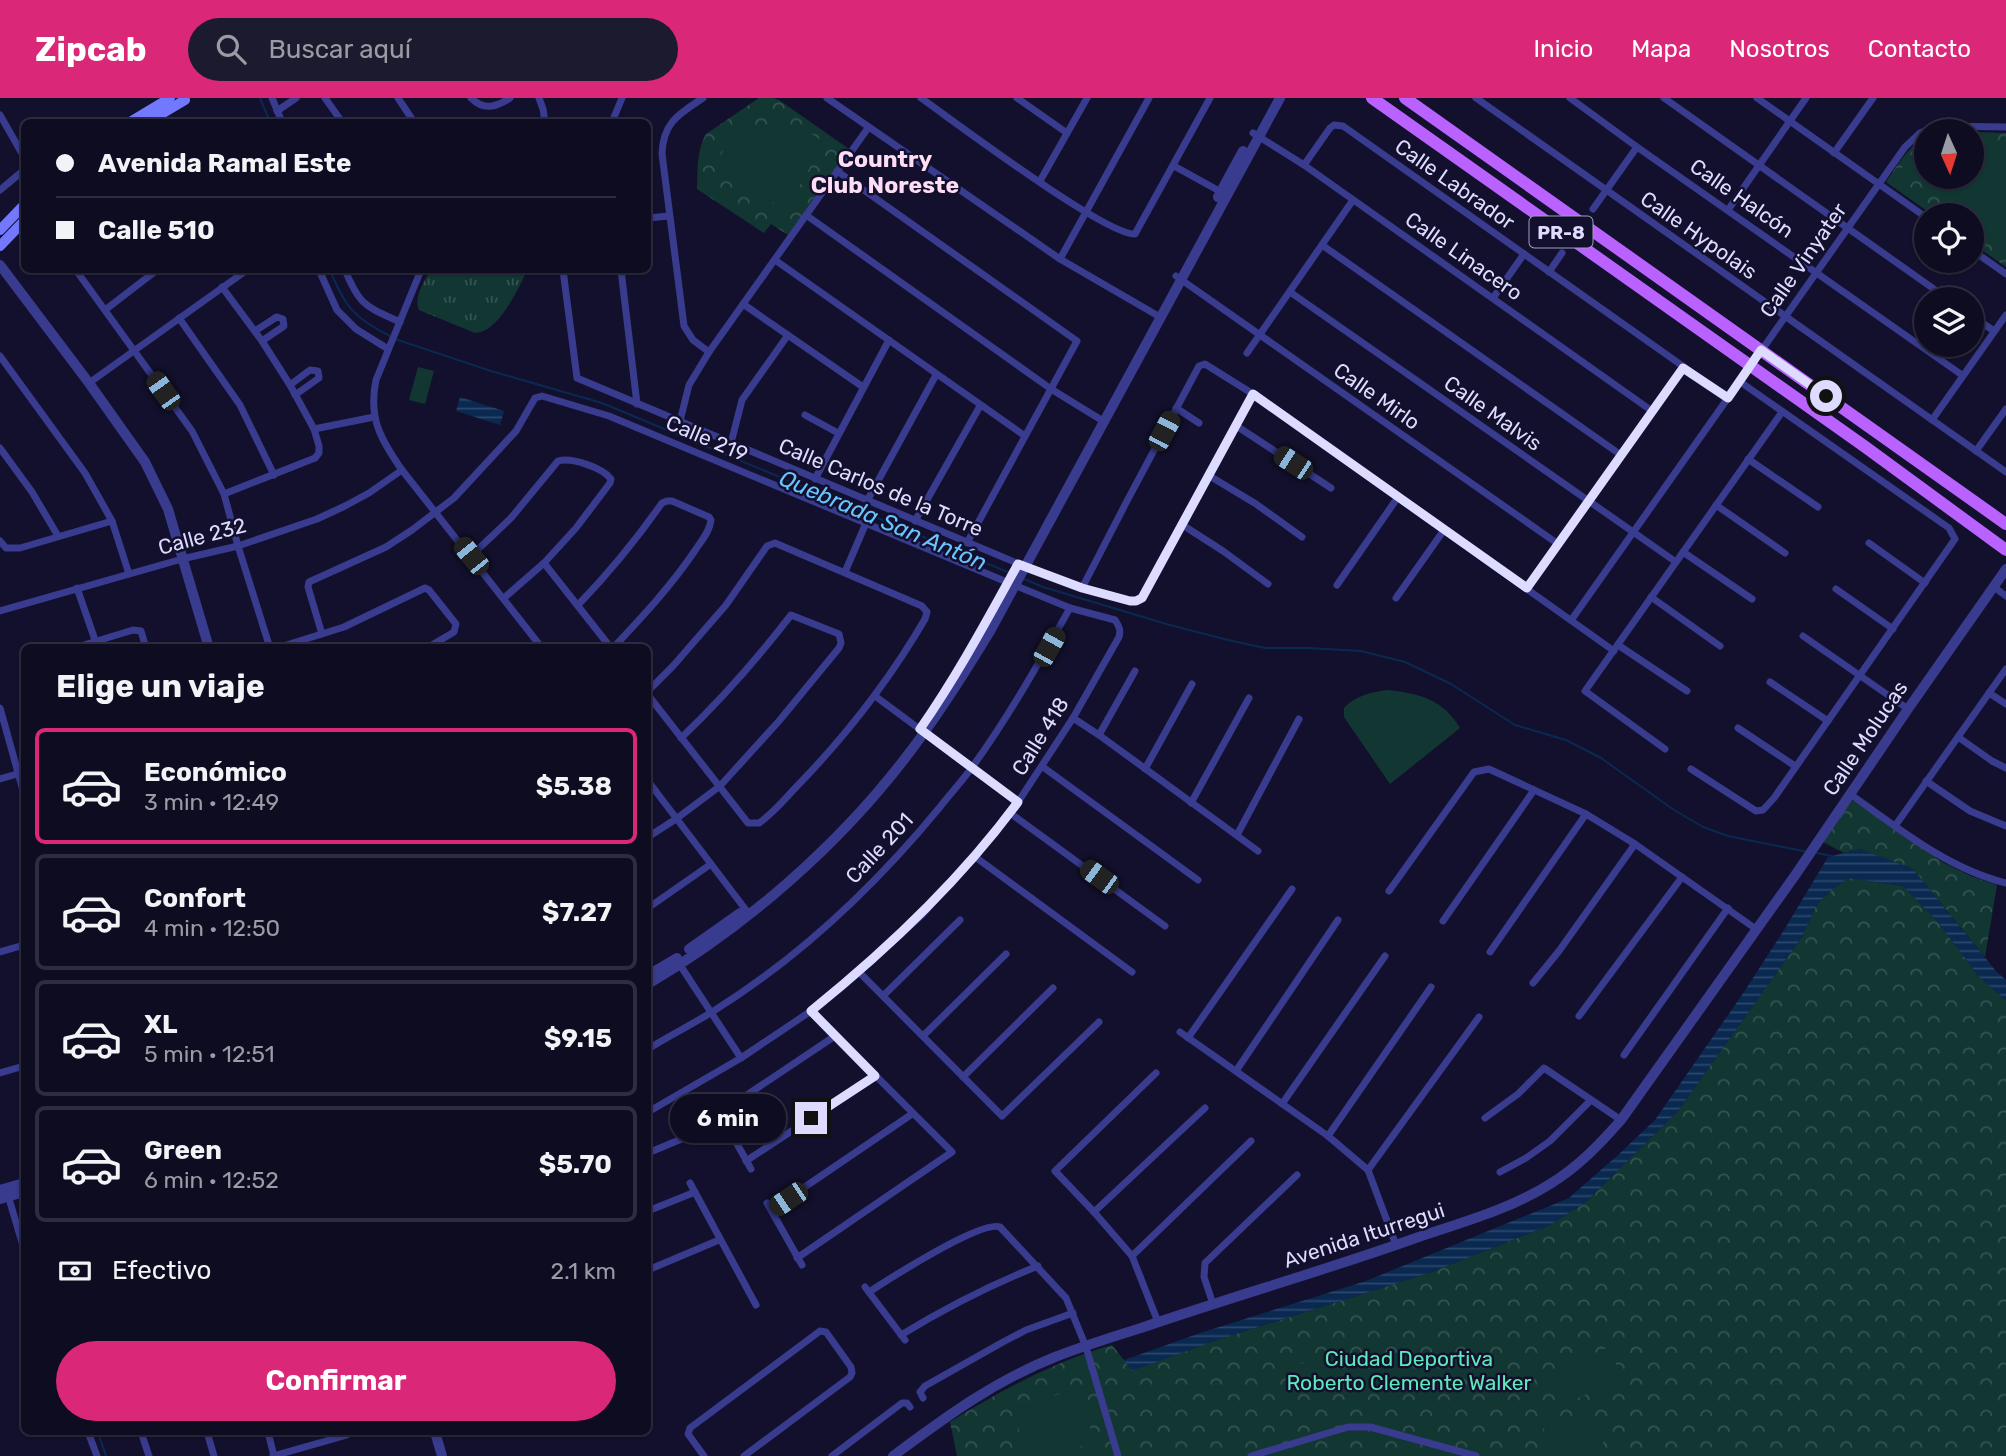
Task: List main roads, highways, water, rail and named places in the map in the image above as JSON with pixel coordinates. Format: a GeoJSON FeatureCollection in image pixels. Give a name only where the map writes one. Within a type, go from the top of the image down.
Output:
{"type":"FeatureCollection","features":[{"type":"Feature","properties":{"kind":"main road"},"geometry":{"type":"LineString","coordinates":[[135,119],[170,98]]}},
{"type":"Feature","properties":{"kind":"main road","name":"PR-8"},"geometry":{"type":"LineString","coordinates":[[1372,98],[1864,446],[2006,550]]}},
{"type":"Feature","properties":{"kind":"main road","name":"PR-8"},"geometry":{"type":"LineString","coordinates":[[1405,98],[2005,524]]}},
{"type":"Feature","properties":{"kind":"main road"},"geometry":{"type":"LineString","coordinates":[[153,119],[184,99]]}},
{"type":"Feature","properties":{"kind":"main road"},"geometry":{"type":"LineString","coordinates":[[0,230],[21,208]]}},
{"type":"Feature","properties":{"kind":"main road"},"geometry":{"type":"LineString","coordinates":[[0,246],[21,224]]}},
{"type":"Feature","properties":{"kind":"water"},"geometry":{"type":"Polygon","coordinates":[[[460,397],[504,411],[500,425],[456,411],[460,397]]]}},
{"type":"Feature","properties":{"kind":"water"},"geometry":{"type":"Polygon","coordinates":[[[1860,849],[1913,869],[2006,980],[2006,1000],[1979,977],[1938,922],[1903,886],[1849,878],[1817,904],[1802,937],[1678,1111],[1586,1202],[1548,1226],[1429,1273],[1220,1339],[1132,1371],[1124,1360],[1203,1332],[1366,1281],[1569,1198],[1655,1120],[1744,992],[1828,857],[1860,849]]]}},
{"type":"Feature","properties":{"kind":"waterway","name":"Quebrada San Antón"},"geometry":{"type":"LineString","coordinates":[[260,98],[269,119]]}},
{"type":"Feature","properties":{"kind":"waterway","name":"Quebrada San Antón"},"geometry":{"type":"LineString","coordinates":[[331,273],[352,310],[390,336]]}},
{"type":"Feature","properties":{"kind":"waterway","name":"Quebrada San Antón"},"geometry":{"type":"LineString","coordinates":[[395,339],[491,371],[602,403],[1017,576]]}},
{"type":"Feature","properties":{"kind":"waterway","name":"Quebrada San Antón"},"geometry":{"type":"LineString","coordinates":[[1022,578],[1043,587],[1228,640],[1265,648],[1361,651],[1405,662],[1451,684],[1515,725],[1566,740],[1601,758],[1674,810],[1703,827],[1728,836],[1808,852]]}},
{"type":"Feature","properties":{"kind":"waterway","name":"Quebrada San Antón"},"geometry":{"type":"LineString","coordinates":[[1817,853],[1832,856]]}},
{"type":"Feature","properties":{"kind":"waterway"},"geometry":{"type":"LineString","coordinates":[[99,1435],[106,1456]]}},
{"type":"Feature","properties":{"kind":"district","name":"Country Club Noreste"},"geometry":{"type":"Point","coordinates":[885,172]}},
{"type":"Feature","properties":{"kind":"park label","name":"Ciudad Deportiva Roberto Clemente Walker"},"geometry":{"type":"Point","coordinates":[1409,1370]}}]}
